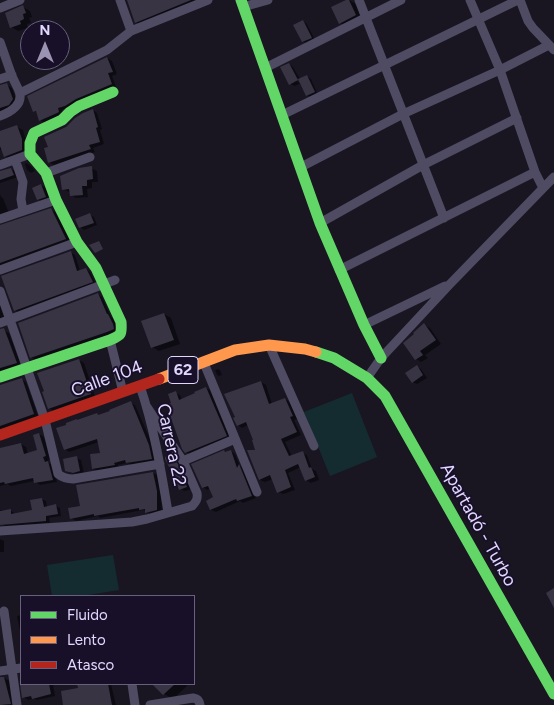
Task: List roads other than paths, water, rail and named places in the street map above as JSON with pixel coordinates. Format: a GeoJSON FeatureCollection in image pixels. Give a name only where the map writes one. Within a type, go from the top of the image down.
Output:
{"type":"FeatureCollection","features":[{"type":"Feature","properties":{"kind":"street"},"geometry":{"type":"LineString","coordinates":[[0,8],[20,0]]}},
{"type":"Feature","properties":{"kind":"street"},"geometry":{"type":"LineString","coordinates":[[120,0],[131,31]]}},
{"type":"Feature","properties":{"kind":"street"},"geometry":{"type":"LineString","coordinates":[[20,93],[107,50],[131,31],[208,0]]}},
{"type":"Feature","properties":{"kind":"street"},"geometry":{"type":"LineString","coordinates":[[268,0],[242,4],[320,223],[339,270],[381,358]]}},
{"type":"Feature","properties":{"kind":"street"},"geometry":{"type":"LineString","coordinates":[[358,0],[444,218]]}},
{"type":"Feature","properties":{"kind":"street"},"geometry":{"type":"LineString","coordinates":[[265,68],[402,0]]}},
{"type":"Feature","properties":{"kind":"street"},"geometry":{"type":"LineString","coordinates":[[470,0],[500,70],[535,172],[543,188]]}},
{"type":"Feature","properties":{"kind":"street"},"geometry":{"type":"LineString","coordinates":[[282,115],[519,0],[528,21],[552,48],[403,114],[301,167]]}},
{"type":"Feature","properties":{"kind":"street"},"geometry":{"type":"LineString","coordinates":[[0,42],[20,93],[19,102],[15,109],[3,115]]}},
{"type":"Feature","properties":{"kind":"street"},"geometry":{"type":"LineString","coordinates":[[0,79],[12,75]]}},
{"type":"Feature","properties":{"kind":"street"},"geometry":{"type":"LineString","coordinates":[[0,377],[110,340],[120,335],[122,331],[122,326],[92,262],[77,242],[56,200],[46,173],[30,154],[30,143],[34,133],[40,128],[62,120],[79,106],[113,92]]}},
{"type":"Feature","properties":{"kind":"street"},"geometry":{"type":"LineString","coordinates":[[320,223],[423,165],[516,118]]}},
{"type":"Feature","properties":{"kind":"street"},"geometry":{"type":"LineString","coordinates":[[0,165],[30,154]]}},
{"type":"Feature","properties":{"kind":"street"},"geometry":{"type":"LineString","coordinates":[[46,173],[90,157]]}},
{"type":"Feature","properties":{"kind":"street"},"geometry":{"type":"LineString","coordinates":[[14,160],[23,182],[21,203],[23,211]]}},
{"type":"Feature","properties":{"kind":"street"},"geometry":{"type":"LineString","coordinates":[[339,270],[535,172]]}},
{"type":"Feature","properties":{"kind":"street"},"geometry":{"type":"LineString","coordinates":[[366,378],[381,358],[554,176]]}},
{"type":"Feature","properties":{"kind":"street"},"geometry":{"type":"LineString","coordinates":[[0,219],[56,200]]}},
{"type":"Feature","properties":{"kind":"street"},"geometry":{"type":"LineString","coordinates":[[0,270],[77,242]]}},
{"type":"Feature","properties":{"kind":"street"},"geometry":{"type":"LineString","coordinates":[[0,323],[115,280]]}},
{"type":"Feature","properties":{"kind":"street"},"geometry":{"type":"LineString","coordinates":[[364,325],[450,284]]}},
{"type":"Feature","properties":{"kind":"street"},"geometry":{"type":"LineString","coordinates":[[0,291],[45,420],[58,474],[62,477],[73,478],[160,464]]}},
{"type":"Feature","properties":{"kind":"street"},"geometry":{"type":"LineString","coordinates":[[110,340],[123,392]]}},
{"type":"Feature","properties":{"kind":"street"},"geometry":{"type":"LineString","coordinates":[[269,345],[314,446]]}},
{"type":"Feature","properties":{"kind":"street","name":"Calle 104"},"geometry":{"type":"LineString","coordinates":[[0,436],[204,363],[235,350],[269,345],[305,348],[334,358],[366,378]]}},
{"type":"Feature","properties":{"kind":"street"},"geometry":{"type":"LineString","coordinates":[[204,363],[257,492]]}},
{"type":"Feature","properties":{"kind":"street","name":"Apartadó - Turbo"},"geometry":{"type":"LineString","coordinates":[[366,378],[385,396],[554,694]]}},
{"type":"Feature","properties":{"kind":"street","name":"Carrera 22"},"geometry":{"type":"LineString","coordinates":[[140,386],[147,407],[160,464],[168,512]]}},
{"type":"Feature","properties":{"kind":"street"},"geometry":{"type":"LineString","coordinates":[[0,531],[132,522],[192,506],[198,497],[183,462],[147,407]]}},
{"type":"Feature","properties":{"kind":"street"},"geometry":{"type":"LineString","coordinates":[[183,462],[235,439]]}},
{"type":"Feature","properties":{"kind":"street"},"geometry":{"type":"LineString","coordinates":[[4,611],[17,668],[17,705]]}},
{"type":"Feature","properties":{"kind":"street"},"geometry":{"type":"LineString","coordinates":[[0,671],[17,668]]}},
{"type":"Feature","properties":{"kind":"street"},"geometry":{"type":"LineString","coordinates":[[132,685],[135,705]]}},
{"type":"Feature","properties":{"kind":"street"},"geometry":{"type":"LineString","coordinates":[[150,705],[193,698],[197,698],[200,705]]}}]}
